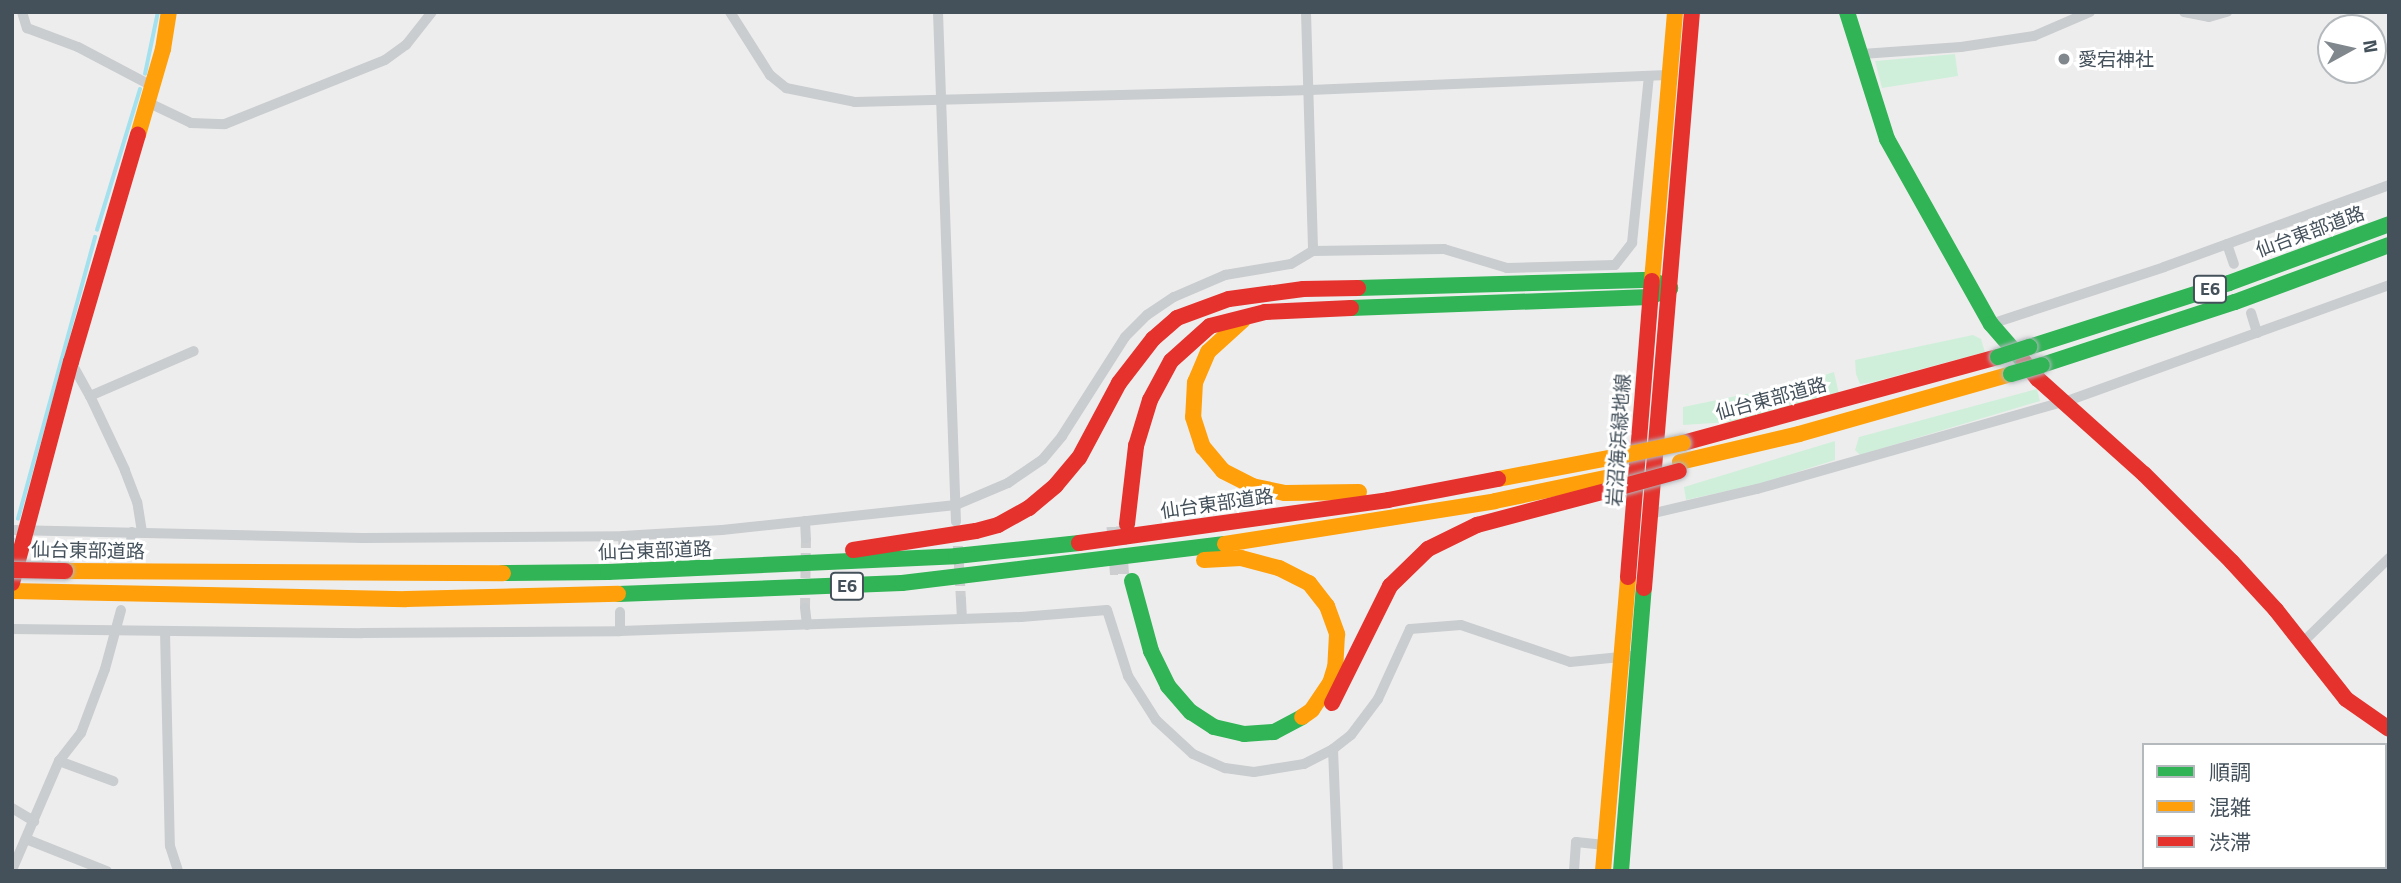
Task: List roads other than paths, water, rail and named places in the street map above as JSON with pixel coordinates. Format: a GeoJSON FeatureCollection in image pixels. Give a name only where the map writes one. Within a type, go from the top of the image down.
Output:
{"type":"FeatureCollection","features":[{"type":"Feature","properties":{"kind":"main road"},"geometry":{"type":"LineString","coordinates":[[12,583],[19,530],[163,49],[169,12]]}},
{"type":"Feature","properties":{"kind":"main road","name":"岩沼海浜緑地線"},"geometry":{"type":"LineString","coordinates":[[1604,871],[1675,12]]}},
{"type":"Feature","properties":{"kind":"main road","name":"岩沼海浜緑地線"},"geometry":{"type":"LineString","coordinates":[[1621,871],[1641,656],[1650,514],[1692,12]]}},
{"type":"Feature","properties":{"kind":"main road"},"geometry":{"type":"LineString","coordinates":[[1847,12],[1862,54],[1879,118],[1898,164],[1991,324],[2038,379],[2192,521],[2276,610],[2346,699],[2389,730]]}},
{"type":"Feature","properties":{"kind":"main road","name":"仙台東部道路"},"geometry":{"type":"LineString","coordinates":[[12,570],[404,574],[608,572],[956,556],[1079,543],[1388,500],[1683,443],[1998,357],[2229,283],[2389,224]]}},
{"type":"Feature","properties":{"kind":"main road","name":"仙台東部道路"},"geometry":{"type":"LineString","coordinates":[[12,591],[406,599],[788,589],[902,583],[1202,548],[1618,482],[2042,365],[2235,302],[2389,245]]}},
{"type":"Feature","properties":{"kind":"main road"},"geometry":{"type":"LineString","coordinates":[[1210,307],[1165,352],[1140,396],[1125,448],[1121,525],[1136,446],[1150,400],[1161,377],[1182,349],[1210,326],[1247,316],[1296,309],[1651,288]]}},
{"type":"Feature","properties":{"kind":"main road"},"geometry":{"type":"LineString","coordinates":[[608,572],[907,544],[998,525],[1029,508],[1068,471],[1090,440],[1119,383],[1153,339],[1177,318],[1239,297],[1303,289],[1670,288]]}},
{"type":"Feature","properties":{"kind":"main road"},"geometry":{"type":"LineString","coordinates":[[1247,316],[1208,352],[1195,382],[1192,400],[1196,432],[1203,447],[1223,471],[1252,486],[1285,493],[1338,494],[1620,456]]}},
{"type":"Feature","properties":{"kind":"main road"},"geometry":{"type":"LineString","coordinates":[[788,589],[869,590],[983,585],[1241,558],[1297,575],[1309,583],[1327,606],[1337,634],[1337,650],[1330,683],[1322,697],[1300,719],[1274,732],[1252,734],[1228,732],[1203,720],[1180,701],[1158,666],[1126,581],[1140,654],[1157,687],[1177,713],[1213,739],[1237,745],[1267,745],[1296,734],[1319,718],[1330,705],[1390,586],[1428,549],[1477,525],[1618,482]]}},
{"type":"Feature","properties":{"kind":"street"},"geometry":{"type":"LineString","coordinates":[[147,102],[191,123],[225,124],[385,60],[406,45],[432,12]]}},
{"type":"Feature","properties":{"kind":"street"},"geometry":{"type":"LineString","coordinates":[[730,12],[770,75],[786,88],[855,102],[1310,90],[1686,74]]}},
{"type":"Feature","properties":{"kind":"street"},"geometry":{"type":"LineString","coordinates":[[938,12],[957,522]]}},
{"type":"Feature","properties":{"kind":"street"},"geometry":{"type":"LineString","coordinates":[[1306,12],[1313,251]]}},
{"type":"Feature","properties":{"kind":"street"},"geometry":{"type":"LineString","coordinates":[[1862,54],[1949,48],[2035,36],[2091,12]]}},
{"type":"Feature","properties":{"kind":"street"},"geometry":{"type":"LineString","coordinates":[[2184,12],[2208,17],[2227,12]]}},
{"type":"Feature","properties":{"kind":"street"},"geometry":{"type":"LineString","coordinates":[[12,26],[23,18],[27,28],[78,47],[152,86]]}},
{"type":"Feature","properties":{"kind":"street"},"geometry":{"type":"LineString","coordinates":[[19,530],[362,538],[623,537],[956,505],[1008,483],[1043,459],[1062,436],[1125,337],[1147,315],[1174,296],[1203,283],[1225,275],[1291,264],[1313,251],[1444,249],[1507,268],[1615,265],[1632,243],[1649,77]]}},
{"type":"Feature","properties":{"kind":"street"},"geometry":{"type":"LineString","coordinates":[[1991,324],[2227,244],[2389,185]]}},
{"type":"Feature","properties":{"kind":"street"},"geometry":{"type":"LineString","coordinates":[[2227,244],[2234,264]]}},
{"type":"Feature","properties":{"kind":"street"},"geometry":{"type":"LineString","coordinates":[[1650,514],[1757,489],[2063,401],[2389,285]]}},
{"type":"Feature","properties":{"kind":"street"},"geometry":{"type":"LineString","coordinates":[[2251,313],[2257,333]]}},
{"type":"Feature","properties":{"kind":"street"},"geometry":{"type":"LineString","coordinates":[[90,396],[194,351]]}},
{"type":"Feature","properties":{"kind":"street"},"geometry":{"type":"LineString","coordinates":[[71,362],[125,470],[136,502],[137,532],[130,553]]}},
{"type":"Feature","properties":{"kind":"street"},"geometry":{"type":"LineString","coordinates":[[805,521],[806,538]]}},
{"type":"Feature","properties":{"kind":"street"},"geometry":{"type":"LineString","coordinates":[[623,537],[624,556]]}},
{"type":"Feature","properties":{"kind":"street"},"geometry":{"type":"LineString","coordinates":[[2302,643],[2389,558]]}},
{"type":"Feature","properties":{"kind":"street"},"geometry":{"type":"LineString","coordinates":[[961,600],[962,619]]}},
{"type":"Feature","properties":{"kind":"street"},"geometry":{"type":"LineString","coordinates":[[805,608],[807,625]]}},
{"type":"Feature","properties":{"kind":"street"},"geometry":{"type":"LineString","coordinates":[[12,870],[59,761],[80,733],[117,631],[121,610]]}},
{"type":"Feature","properties":{"kind":"street"},"geometry":{"type":"LineString","coordinates":[[12,629],[620,631],[962,619],[1107,610],[1128,676],[1138,695],[1173,738],[1194,754],[1226,768],[1254,772],[1304,764],[1333,749],[1351,735],[1378,699],[1410,629],[1461,625],[1570,662],[1641,656]]}},
{"type":"Feature","properties":{"kind":"street"},"geometry":{"type":"LineString","coordinates":[[620,612],[620,631]]}},
{"type":"Feature","properties":{"kind":"street"},"geometry":{"type":"LineString","coordinates":[[165,631],[170,846],[178,871]]}},
{"type":"Feature","properties":{"kind":"street"},"geometry":{"type":"LineString","coordinates":[[1333,749],[1338,871]]}},
{"type":"Feature","properties":{"kind":"street"},"geometry":{"type":"LineString","coordinates":[[59,761],[113,780]]}},
{"type":"Feature","properties":{"kind":"street"},"geometry":{"type":"LineString","coordinates":[[12,808],[34,821]]}},
{"type":"Feature","properties":{"kind":"street"},"geometry":{"type":"LineString","coordinates":[[26,839],[107,871]]}},
{"type":"Feature","properties":{"kind":"street"},"geometry":{"type":"LineString","coordinates":[[1574,871],[1577,842],[1605,845]]}},
{"type":"Feature","properties":{"kind":"waterway"},"geometry":{"type":"LineString","coordinates":[[145,74],[158,12]]}},
{"type":"Feature","properties":{"kind":"waterway"},"geometry":{"type":"LineString","coordinates":[[97,230],[140,89]]}},
{"type":"Feature","properties":{"kind":"waterway"},"geometry":{"type":"LineString","coordinates":[[18,519],[95,237]]}},
{"type":"Feature","properties":{"kind":"tunnel"},"geometry":{"type":"LineString","coordinates":[[1116,526],[1120,581]]}},
{"type":"Feature","properties":{"kind":"tunnel"},"geometry":{"type":"LineString","coordinates":[[957,531],[961,600]]}},
{"type":"Feature","properties":{"kind":"tunnel"},"geometry":{"type":"LineString","coordinates":[[805,608],[806,538]]}},
{"type":"Feature","properties":{"kind":"place","name":"愛宕神社"},"geometry":{"type":"Point","coordinates":[2064,59]}}]}
